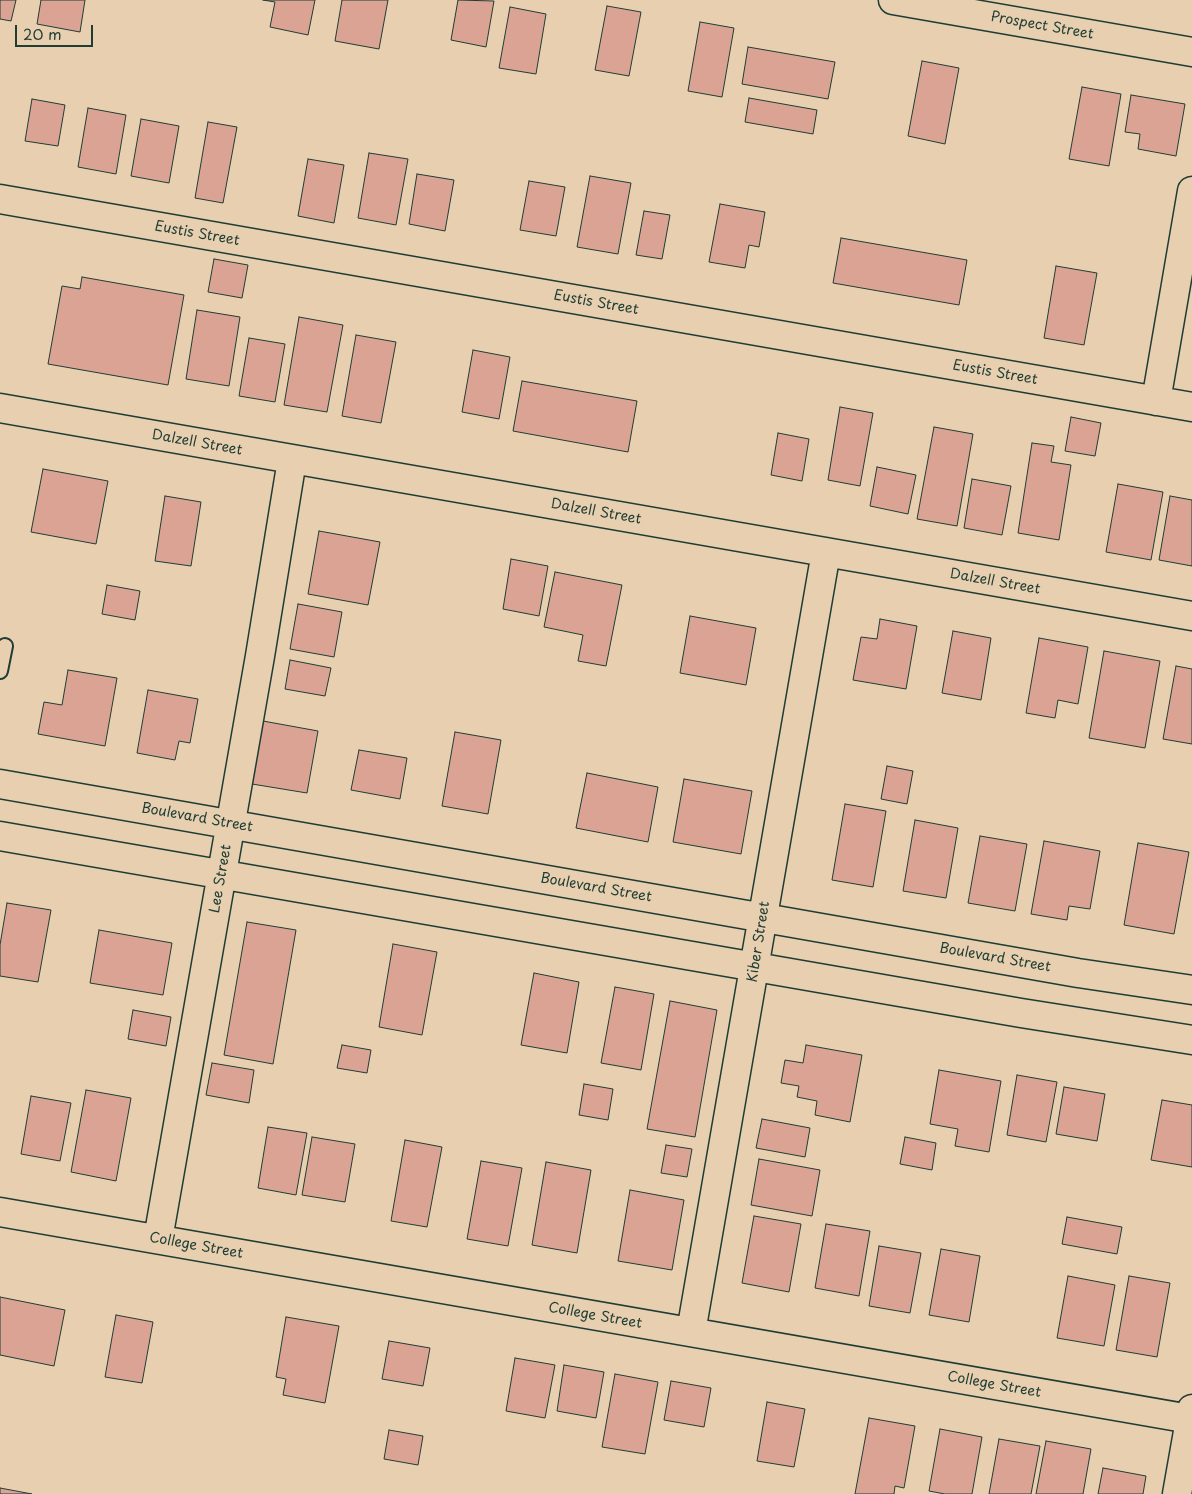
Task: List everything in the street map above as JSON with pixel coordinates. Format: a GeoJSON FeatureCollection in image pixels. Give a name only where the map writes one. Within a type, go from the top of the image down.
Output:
{"type":"FeatureCollection","features":[{"type":"Feature","properties":{"kind":"street","name":"Prospect Street"},"geometry":{"type":"LineString","coordinates":[[893,0],[1192,52]]}},
{"type":"Feature","properties":{"kind":"street"},"geometry":{"type":"LineString","coordinates":[[1156,401],[1192,191]]}},
{"type":"Feature","properties":{"kind":"street","name":"Eustis Street"},"geometry":{"type":"LineString","coordinates":[[0,199],[1192,408]]}},
{"type":"Feature","properties":{"kind":"street","name":"Dalzell Street"},"geometry":{"type":"LineString","coordinates":[[0,408],[1192,616]]}},
{"type":"Feature","properties":{"kind":"street","name":"Lee Street"},"geometry":{"type":"LineString","coordinates":[[158,1239],[231,824],[292,460]]}},
{"type":"Feature","properties":{"kind":"street","name":"Kiber Street"},"geometry":{"type":"LineString","coordinates":[[691,1332],[756,966],[762,917],[826,552]]}},
{"type":"Feature","properties":{"kind":"street","name":"Boulevard Street"},"geometry":{"type":"LineString","coordinates":[[0,784],[1078,973],[1192,990]]}},
{"type":"Feature","properties":{"kind":"street"},"geometry":{"type":"LineString","coordinates":[[0,836],[1021,1013],[1192,1040]]}},
{"type":"Feature","properties":{"kind":"street","name":"College Street"},"geometry":{"type":"LineString","coordinates":[[0,1212],[691,1332],[1191,1414]]}},
{"type":"Feature","properties":{"kind":"street"},"geometry":{"type":"LineString","coordinates":[[1177,1494],[1191,1414]]}},
{"type":"Feature","properties":{"kind":"lane"},"geometry":{"type":"LineString","coordinates":[[0,671],[5,646]]}},
{"type":"Feature","properties":{"kind":"building"},"geometry":{"type":"Polygon","coordinates":[[[0,0],[16,0],[11,21],[0,19],[0,0]]]}},
{"type":"Feature","properties":{"kind":"building"},"geometry":{"type":"Polygon","coordinates":[[[41,0],[85,0],[80,32],[37,24],[41,0]]]}},
{"type":"Feature","properties":{"kind":"building"},"geometry":{"type":"Polygon","coordinates":[[[263,0],[315,0],[308,35],[270,27],[275,2],[263,0]]]}},
{"type":"Feature","properties":{"kind":"building"},"geometry":{"type":"Polygon","coordinates":[[[342,0],[388,0],[379,49],[335,41],[342,0]]]}},
{"type":"Feature","properties":{"kind":"building"},"geometry":{"type":"Polygon","coordinates":[[[458,0],[494,1],[486,47],[451,40],[458,0]]]}},
{"type":"Feature","properties":{"kind":"building"},"geometry":{"type":"Polygon","coordinates":[[[607,6],[641,12],[629,76],[595,70],[607,6]]]}},
{"type":"Feature","properties":{"kind":"building"},"geometry":{"type":"Polygon","coordinates":[[[510,7],[546,14],[536,74],[499,68],[510,7]]]}},
{"type":"Feature","properties":{"kind":"building"},"geometry":{"type":"Polygon","coordinates":[[[700,22],[734,28],[722,97],[688,91],[700,22]]]}},
{"type":"Feature","properties":{"kind":"building"},"geometry":{"type":"Polygon","coordinates":[[[748,47],[835,62],[828,99],[742,84],[748,47]]]}},
{"type":"Feature","properties":{"kind":"building"},"geometry":{"type":"Polygon","coordinates":[[[922,61],[959,68],[945,144],[908,136],[922,61]]]}},
{"type":"Feature","properties":{"kind":"building"},"geometry":{"type":"Polygon","coordinates":[[[1082,87],[1121,94],[1109,166],[1069,159],[1082,87]]]}},
{"type":"Feature","properties":{"kind":"building"},"geometry":{"type":"Polygon","coordinates":[[[1131,95],[1185,104],[1176,156],[1138,149],[1140,134],[1125,132],[1131,95]]]}},
{"type":"Feature","properties":{"kind":"building"},"geometry":{"type":"Polygon","coordinates":[[[749,98],[817,110],[813,134],[745,122],[749,98]]]}},
{"type":"Feature","properties":{"kind":"building"},"geometry":{"type":"Polygon","coordinates":[[[32,99],[65,105],[58,146],[25,141],[32,99]]]}},
{"type":"Feature","properties":{"kind":"building"},"geometry":{"type":"Polygon","coordinates":[[[88,108],[126,115],[116,174],[78,167],[88,108]]]}},
{"type":"Feature","properties":{"kind":"building"},"geometry":{"type":"Polygon","coordinates":[[[141,119],[179,126],[169,183],[131,176],[141,119]]]}},
{"type":"Feature","properties":{"kind":"building"},"geometry":{"type":"Polygon","coordinates":[[[208,122],[237,127],[223,203],[195,198],[208,122]]]}},
{"type":"Feature","properties":{"kind":"building"},"geometry":{"type":"Polygon","coordinates":[[[369,153],[408,159],[396,225],[358,218],[369,153]]]}},
{"type":"Feature","properties":{"kind":"building"},"geometry":{"type":"Polygon","coordinates":[[[308,159],[344,165],[334,223],[298,216],[308,159]]]}},
{"type":"Feature","properties":{"kind":"building"},"geometry":{"type":"Polygon","coordinates":[[[417,174],[454,180],[445,231],[409,224],[417,174]]]}},
{"type":"Feature","properties":{"kind":"building"},"geometry":{"type":"Polygon","coordinates":[[[590,176],[631,183],[618,254],[577,247],[590,176]]]}},
{"type":"Feature","properties":{"kind":"building"},"geometry":{"type":"Polygon","coordinates":[[[529,181],[565,187],[556,236],[520,230],[529,181]]]}},
{"type":"Feature","properties":{"kind":"building"},"geometry":{"type":"Polygon","coordinates":[[[720,204],[765,212],[759,247],[749,245],[745,268],[709,262],[720,204]]]}},
{"type":"Feature","properties":{"kind":"building"},"geometry":{"type":"Polygon","coordinates":[[[644,211],[670,215],[662,259],[636,255],[644,211]]]}},
{"type":"Feature","properties":{"kind":"building"},"geometry":{"type":"Polygon","coordinates":[[[841,238],[967,260],[959,305],[833,283],[841,238]]]}},
{"type":"Feature","properties":{"kind":"building"},"geometry":{"type":"Polygon","coordinates":[[[214,259],[248,265],[242,298],[208,292],[214,259]]]}},
{"type":"Feature","properties":{"kind":"building"},"geometry":{"type":"Polygon","coordinates":[[[1056,266],[1097,273],[1084,345],[1044,338],[1056,266]]]}},
{"type":"Feature","properties":{"kind":"building"},"geometry":{"type":"Polygon","coordinates":[[[82,277],[184,295],[168,385],[48,364],[62,286],[80,289],[82,277]]]}},
{"type":"Feature","properties":{"kind":"building"},"geometry":{"type":"Polygon","coordinates":[[[197,310],[240,317],[229,386],[186,379],[197,310]]]}},
{"type":"Feature","properties":{"kind":"building"},"geometry":{"type":"Polygon","coordinates":[[[299,317],[343,325],[327,412],[284,405],[299,317]]]}},
{"type":"Feature","properties":{"kind":"building"},"geometry":{"type":"Polygon","coordinates":[[[356,335],[396,342],[381,423],[342,416],[356,335]]]}},
{"type":"Feature","properties":{"kind":"building"},"geometry":{"type":"Polygon","coordinates":[[[249,338],[285,344],[275,402],[239,396],[249,338]]]}},
{"type":"Feature","properties":{"kind":"building"},"geometry":{"type":"Polygon","coordinates":[[[473,350],[510,357],[499,419],[462,412],[473,350]]]}},
{"type":"Feature","properties":{"kind":"building"},"geometry":{"type":"Polygon","coordinates":[[[522,381],[637,401],[628,452],[513,431],[522,381]]]}},
{"type":"Feature","properties":{"kind":"building"},"geometry":{"type":"Polygon","coordinates":[[[840,407],[873,413],[860,486],[828,480],[840,407]]]}},
{"type":"Feature","properties":{"kind":"building"},"geometry":{"type":"Polygon","coordinates":[[[1071,417],[1101,423],[1095,456],[1065,451],[1071,417]]]}},
{"type":"Feature","properties":{"kind":"building"},"geometry":{"type":"Polygon","coordinates":[[[934,427],[973,434],[957,526],[917,519],[934,427]]]}},
{"type":"Feature","properties":{"kind":"building"},"geometry":{"type":"Polygon","coordinates":[[[778,433],[809,439],[802,481],[771,475],[778,433]]]}},
{"type":"Feature","properties":{"kind":"building"},"geometry":{"type":"Polygon","coordinates":[[[1032,443],[1054,446],[1051,462],[1071,465],[1059,540],[1018,533],[1032,443]]]}},
{"type":"Feature","properties":{"kind":"building"},"geometry":{"type":"Polygon","coordinates":[[[877,467],[916,475],[908,514],[870,506],[877,467]]]}},
{"type":"Feature","properties":{"kind":"building"},"geometry":{"type":"Polygon","coordinates":[[[43,469],[108,481],[96,544],[31,532],[43,469]]]}},
{"type":"Feature","properties":{"kind":"building"},"geometry":{"type":"Polygon","coordinates":[[[972,479],[1011,486],[1002,535],[964,528],[972,479]]]}},
{"type":"Feature","properties":{"kind":"building"},"geometry":{"type":"Polygon","coordinates":[[[1118,484],[1163,492],[1151,560],[1106,552],[1118,484]]]}},
{"type":"Feature","properties":{"kind":"building"},"geometry":{"type":"Polygon","coordinates":[[[165,496],[201,502],[191,566],[155,561],[165,496]]]}},
{"type":"Feature","properties":{"kind":"building"},"geometry":{"type":"Polygon","coordinates":[[[1170,496],[1192,500],[1192,566],[1159,560],[1170,496]]]}},
{"type":"Feature","properties":{"kind":"building"},"geometry":{"type":"Polygon","coordinates":[[[319,531],[380,542],[368,605],[308,594],[319,531]]]}},
{"type":"Feature","properties":{"kind":"building"},"geometry":{"type":"Polygon","coordinates":[[[511,559],[548,566],[539,616],[503,609],[511,559]]]}},
{"type":"Feature","properties":{"kind":"building"},"geometry":{"type":"Polygon","coordinates":[[[555,572],[622,585],[606,666],[578,661],[583,635],[544,627],[555,572]]]}},
{"type":"Feature","properties":{"kind":"building"},"geometry":{"type":"Polygon","coordinates":[[[107,585],[140,591],[135,620],[102,614],[107,585]]]}},
{"type":"Feature","properties":{"kind":"building"},"geometry":{"type":"Polygon","coordinates":[[[298,604],[342,612],[334,657],[290,649],[298,604]]]}},
{"type":"Feature","properties":{"kind":"building"},"geometry":{"type":"Polygon","coordinates":[[[690,616],[756,628],[746,685],[680,673],[690,616]]]}},
{"type":"Feature","properties":{"kind":"building"},"geometry":{"type":"Polygon","coordinates":[[[880,619],[917,626],[906,689],[853,680],[861,637],[877,639],[880,619]]]}},
{"type":"Feature","properties":{"kind":"building"},"geometry":{"type":"Polygon","coordinates":[[[953,631],[991,638],[981,700],[942,693],[953,631]]]}},
{"type":"Feature","properties":{"kind":"building"},"geometry":{"type":"Polygon","coordinates":[[[1039,638],[1088,647],[1078,704],[1058,700],[1055,718],[1026,713],[1039,638]]]}},
{"type":"Feature","properties":{"kind":"building"},"geometry":{"type":"Polygon","coordinates":[[[1104,651],[1160,661],[1145,748],[1089,738],[1104,651]]]}},
{"type":"Feature","properties":{"kind":"building"},"geometry":{"type":"Polygon","coordinates":[[[290,660],[331,668],[325,696],[285,689],[290,660]]]}},
{"type":"Feature","properties":{"kind":"building"},"geometry":{"type":"Polygon","coordinates":[[[1176,666],[1192,669],[1192,744],[1163,739],[1176,666]]]}},
{"type":"Feature","properties":{"kind":"building"},"geometry":{"type":"Polygon","coordinates":[[[68,670],[117,678],[105,746],[38,734],[44,702],[62,705],[68,670]]]}},
{"type":"Feature","properties":{"kind":"building"},"geometry":{"type":"Polygon","coordinates":[[[148,690],[198,699],[190,743],[179,741],[175,760],[137,753],[148,690]]]}},
{"type":"Feature","properties":{"kind":"building"},"geometry":{"type":"Polygon","coordinates":[[[263,721],[318,731],[307,793],[252,784],[263,721]]]}},
{"type":"Feature","properties":{"kind":"building"},"geometry":{"type":"Polygon","coordinates":[[[455,732],[501,740],[488,814],[442,806],[455,732]]]}},
{"type":"Feature","properties":{"kind":"building"},"geometry":{"type":"Polygon","coordinates":[[[359,750],[407,758],[400,799],[351,790],[359,750]]]}},
{"type":"Feature","properties":{"kind":"building"},"geometry":{"type":"Polygon","coordinates":[[[887,766],[913,771],[907,804],[881,799],[887,766]]]}},
{"type":"Feature","properties":{"kind":"building"},"geometry":{"type":"Polygon","coordinates":[[[587,773],[658,787],[648,842],[576,828],[587,773]]]}},
{"type":"Feature","properties":{"kind":"building"},"geometry":{"type":"Polygon","coordinates":[[[684,779],[752,791],[741,854],[673,842],[684,779]]]}},
{"type":"Feature","properties":{"kind":"building"},"geometry":{"type":"Polygon","coordinates":[[[845,804],[886,811],[873,887],[832,880],[845,804]]]}},
{"type":"Feature","properties":{"kind":"building"},"geometry":{"type":"Polygon","coordinates":[[[915,820],[958,828],[946,898],[903,891],[915,820]]]}},
{"type":"Feature","properties":{"kind":"building"},"geometry":{"type":"Polygon","coordinates":[[[980,836],[1027,844],[1015,911],[968,903],[980,836]]]}},
{"type":"Feature","properties":{"kind":"building"},"geometry":{"type":"Polygon","coordinates":[[[1044,841],[1100,851],[1090,909],[1069,906],[1067,920],[1031,914],[1044,841]]]}},
{"type":"Feature","properties":{"kind":"building"},"geometry":{"type":"Polygon","coordinates":[[[1138,843],[1189,852],[1174,934],[1124,925],[1138,843]]]}},
{"type":"Feature","properties":{"kind":"building"},"geometry":{"type":"Polygon","coordinates":[[[7,903],[51,910],[38,982],[0,976],[0,945],[7,903]]]}},
{"type":"Feature","properties":{"kind":"building"},"geometry":{"type":"Polygon","coordinates":[[[247,922],[296,930],[273,1064],[224,1055],[247,922]]]}},
{"type":"Feature","properties":{"kind":"building"},"geometry":{"type":"Polygon","coordinates":[[[99,930],[172,943],[163,995],[90,983],[99,930]]]}},
{"type":"Feature","properties":{"kind":"building"},"geometry":{"type":"Polygon","coordinates":[[[393,944],[437,952],[422,1035],[379,1027],[393,944]]]}},
{"type":"Feature","properties":{"kind":"building"},"geometry":{"type":"Polygon","coordinates":[[[534,973],[579,982],[567,1053],[521,1045],[534,973]]]}},
{"type":"Feature","properties":{"kind":"building"},"geometry":{"type":"Polygon","coordinates":[[[615,987],[654,994],[641,1070],[601,1063],[615,987]]]}},
{"type":"Feature","properties":{"kind":"building"},"geometry":{"type":"Polygon","coordinates":[[[670,1001],[717,1010],[695,1137],[647,1129],[670,1001]]]}},
{"type":"Feature","properties":{"kind":"building"},"geometry":{"type":"Polygon","coordinates":[[[133,1010],[171,1017],[166,1046],[128,1039],[133,1010]]]}},
{"type":"Feature","properties":{"kind":"building"},"geometry":{"type":"Polygon","coordinates":[[[342,1045],[371,1050],[367,1073],[337,1068],[342,1045]]]}},
{"type":"Feature","properties":{"kind":"building"},"geometry":{"type":"Polygon","coordinates":[[[806,1045],[862,1055],[850,1122],[815,1115],[817,1101],[797,1097],[799,1086],[781,1083],[785,1060],[803,1063],[806,1045]]]}},
{"type":"Feature","properties":{"kind":"building"},"geometry":{"type":"Polygon","coordinates":[[[212,1063],[254,1070],[249,1103],[206,1095],[212,1063]]]}},
{"type":"Feature","properties":{"kind":"building"},"geometry":{"type":"Polygon","coordinates":[[[939,1070],[1001,1081],[989,1152],[955,1146],[958,1129],[930,1124],[939,1070]]]}},
{"type":"Feature","properties":{"kind":"building"},"geometry":{"type":"Polygon","coordinates":[[[1017,1075],[1057,1082],[1046,1142],[1007,1135],[1017,1075]]]}},
{"type":"Feature","properties":{"kind":"building"},"geometry":{"type":"Polygon","coordinates":[[[584,1084],[613,1089],[608,1120],[579,1115],[584,1084]]]}},
{"type":"Feature","properties":{"kind":"building"},"geometry":{"type":"Polygon","coordinates":[[[1064,1087],[1105,1094],[1097,1141],[1056,1134],[1064,1087]]]}},
{"type":"Feature","properties":{"kind":"building"},"geometry":{"type":"Polygon","coordinates":[[[86,1090],[131,1098],[116,1181],[71,1172],[86,1090]]]}},
{"type":"Feature","properties":{"kind":"building"},"geometry":{"type":"Polygon","coordinates":[[[31,1096],[71,1103],[60,1161],[21,1154],[31,1096]]]}},
{"type":"Feature","properties":{"kind":"building"},"geometry":{"type":"Polygon","coordinates":[[[1162,1100],[1192,1105],[1192,1167],[1151,1160],[1162,1100]]]}},
{"type":"Feature","properties":{"kind":"building"},"geometry":{"type":"Polygon","coordinates":[[[762,1119],[810,1128],[805,1157],[756,1148],[762,1119]]]}},
{"type":"Feature","properties":{"kind":"building"},"geometry":{"type":"Polygon","coordinates":[[[268,1127],[307,1133],[296,1195],[258,1188],[268,1127]]]}},
{"type":"Feature","properties":{"kind":"building"},"geometry":{"type":"Polygon","coordinates":[[[312,1137],[355,1144],[345,1202],[302,1195],[312,1137]]]}},
{"type":"Feature","properties":{"kind":"building"},"geometry":{"type":"Polygon","coordinates":[[[905,1137],[936,1143],[932,1170],[900,1164],[905,1137]]]}},
{"type":"Feature","properties":{"kind":"building"},"geometry":{"type":"Polygon","coordinates":[[[405,1140],[442,1147],[427,1227],[391,1221],[405,1140]]]}},
{"type":"Feature","properties":{"kind":"building"},"geometry":{"type":"Polygon","coordinates":[[[666,1145],[692,1149],[687,1177],[661,1173],[666,1145]]]}},
{"type":"Feature","properties":{"kind":"building"},"geometry":{"type":"Polygon","coordinates":[[[759,1159],[820,1170],[812,1216],[751,1205],[759,1159]]]}},
{"type":"Feature","properties":{"kind":"building"},"geometry":{"type":"Polygon","coordinates":[[[481,1161],[522,1168],[508,1246],[467,1239],[481,1161]]]}},
{"type":"Feature","properties":{"kind":"building"},"geometry":{"type":"Polygon","coordinates":[[[546,1162],[591,1170],[577,1253],[532,1245],[546,1162]]]}},
{"type":"Feature","properties":{"kind":"building"},"geometry":{"type":"Polygon","coordinates":[[[630,1190],[684,1200],[672,1270],[618,1261],[630,1190]]]}},
{"type":"Feature","properties":{"kind":"building"},"geometry":{"type":"Polygon","coordinates":[[[754,1216],[801,1224],[789,1292],[742,1283],[754,1216]]]}},
{"type":"Feature","properties":{"kind":"building"},"geometry":{"type":"Polygon","coordinates":[[[1067,1217],[1122,1227],[1117,1254],[1062,1244],[1067,1217]]]}},
{"type":"Feature","properties":{"kind":"building"},"geometry":{"type":"Polygon","coordinates":[[[826,1224],[870,1231],[859,1296],[815,1288],[826,1224]]]}},
{"type":"Feature","properties":{"kind":"building"},"geometry":{"type":"Polygon","coordinates":[[[879,1246],[921,1253],[910,1313],[869,1306],[879,1246]]]}},
{"type":"Feature","properties":{"kind":"building"},"geometry":{"type":"Polygon","coordinates":[[[941,1249],[980,1256],[969,1322],[929,1315],[941,1249]]]}},
{"type":"Feature","properties":{"kind":"building"},"geometry":{"type":"Polygon","coordinates":[[[1068,1276],[1115,1285],[1104,1346],[1057,1338],[1068,1276]]]}},
{"type":"Feature","properties":{"kind":"building"},"geometry":{"type":"Polygon","coordinates":[[[1129,1276],[1170,1283],[1157,1357],[1116,1350],[1129,1276]]]}},
{"type":"Feature","properties":{"kind":"building"},"geometry":{"type":"Polygon","coordinates":[[[0,1297],[65,1310],[54,1366],[0,1355],[0,1297]]]}},
{"type":"Feature","properties":{"kind":"building"},"geometry":{"type":"Polygon","coordinates":[[[116,1315],[153,1322],[142,1383],[105,1377],[116,1315]]]}},
{"type":"Feature","properties":{"kind":"building"},"geometry":{"type":"Polygon","coordinates":[[[286,1317],[339,1326],[325,1403],[283,1395],[286,1379],[276,1377],[286,1317]]]}},
{"type":"Feature","properties":{"kind":"building"},"geometry":{"type":"Polygon","coordinates":[[[389,1341],[430,1348],[423,1386],[382,1379],[389,1341]]]}},
{"type":"Feature","properties":{"kind":"building"},"geometry":{"type":"Polygon","coordinates":[[[515,1358],[555,1365],[545,1418],[506,1411],[515,1358]]]}},
{"type":"Feature","properties":{"kind":"building"},"geometry":{"type":"Polygon","coordinates":[[[564,1365],[604,1372],[596,1418],[557,1411],[564,1365]]]}},
{"type":"Feature","properties":{"kind":"building"},"geometry":{"type":"Polygon","coordinates":[[[615,1374],[658,1382],[645,1454],[602,1447],[615,1374]]]}},
{"type":"Feature","properties":{"kind":"building"},"geometry":{"type":"Polygon","coordinates":[[[671,1381],[711,1388],[704,1427],[664,1420],[671,1381]]]}},
{"type":"Feature","properties":{"kind":"building"},"geometry":{"type":"Polygon","coordinates":[[[767,1402],[805,1409],[794,1467],[757,1461],[767,1402]]]}},
{"type":"Feature","properties":{"kind":"building"},"geometry":{"type":"Polygon","coordinates":[[[869,1418],[915,1426],[904,1488],[895,1486],[894,1494],[855,1494],[869,1418]]]}},
{"type":"Feature","properties":{"kind":"building"},"geometry":{"type":"Polygon","coordinates":[[[940,1429],[982,1437],[972,1494],[945,1494],[929,1491],[940,1429]]]}},
{"type":"Feature","properties":{"kind":"building"},"geometry":{"type":"Polygon","coordinates":[[[389,1430],[423,1436],[418,1465],[384,1459],[389,1430]]]}},
{"type":"Feature","properties":{"kind":"building"},"geometry":{"type":"Polygon","coordinates":[[[999,1439],[1040,1446],[1031,1494],[989,1494],[999,1439]]]}},
{"type":"Feature","properties":{"kind":"building"},"geometry":{"type":"Polygon","coordinates":[[[1046,1441],[1091,1449],[1083,1494],[1036,1494],[1046,1441]]]}},
{"type":"Feature","properties":{"kind":"building"},"geometry":{"type":"Polygon","coordinates":[[[1103,1468],[1146,1476],[1143,1494],[1098,1494],[1103,1468]]]}},
{"type":"Feature","properties":{"kind":"building"},"geometry":{"type":"Polygon","coordinates":[[[0,1488],[32,1494],[0,1494],[0,1488]]]}}]}
